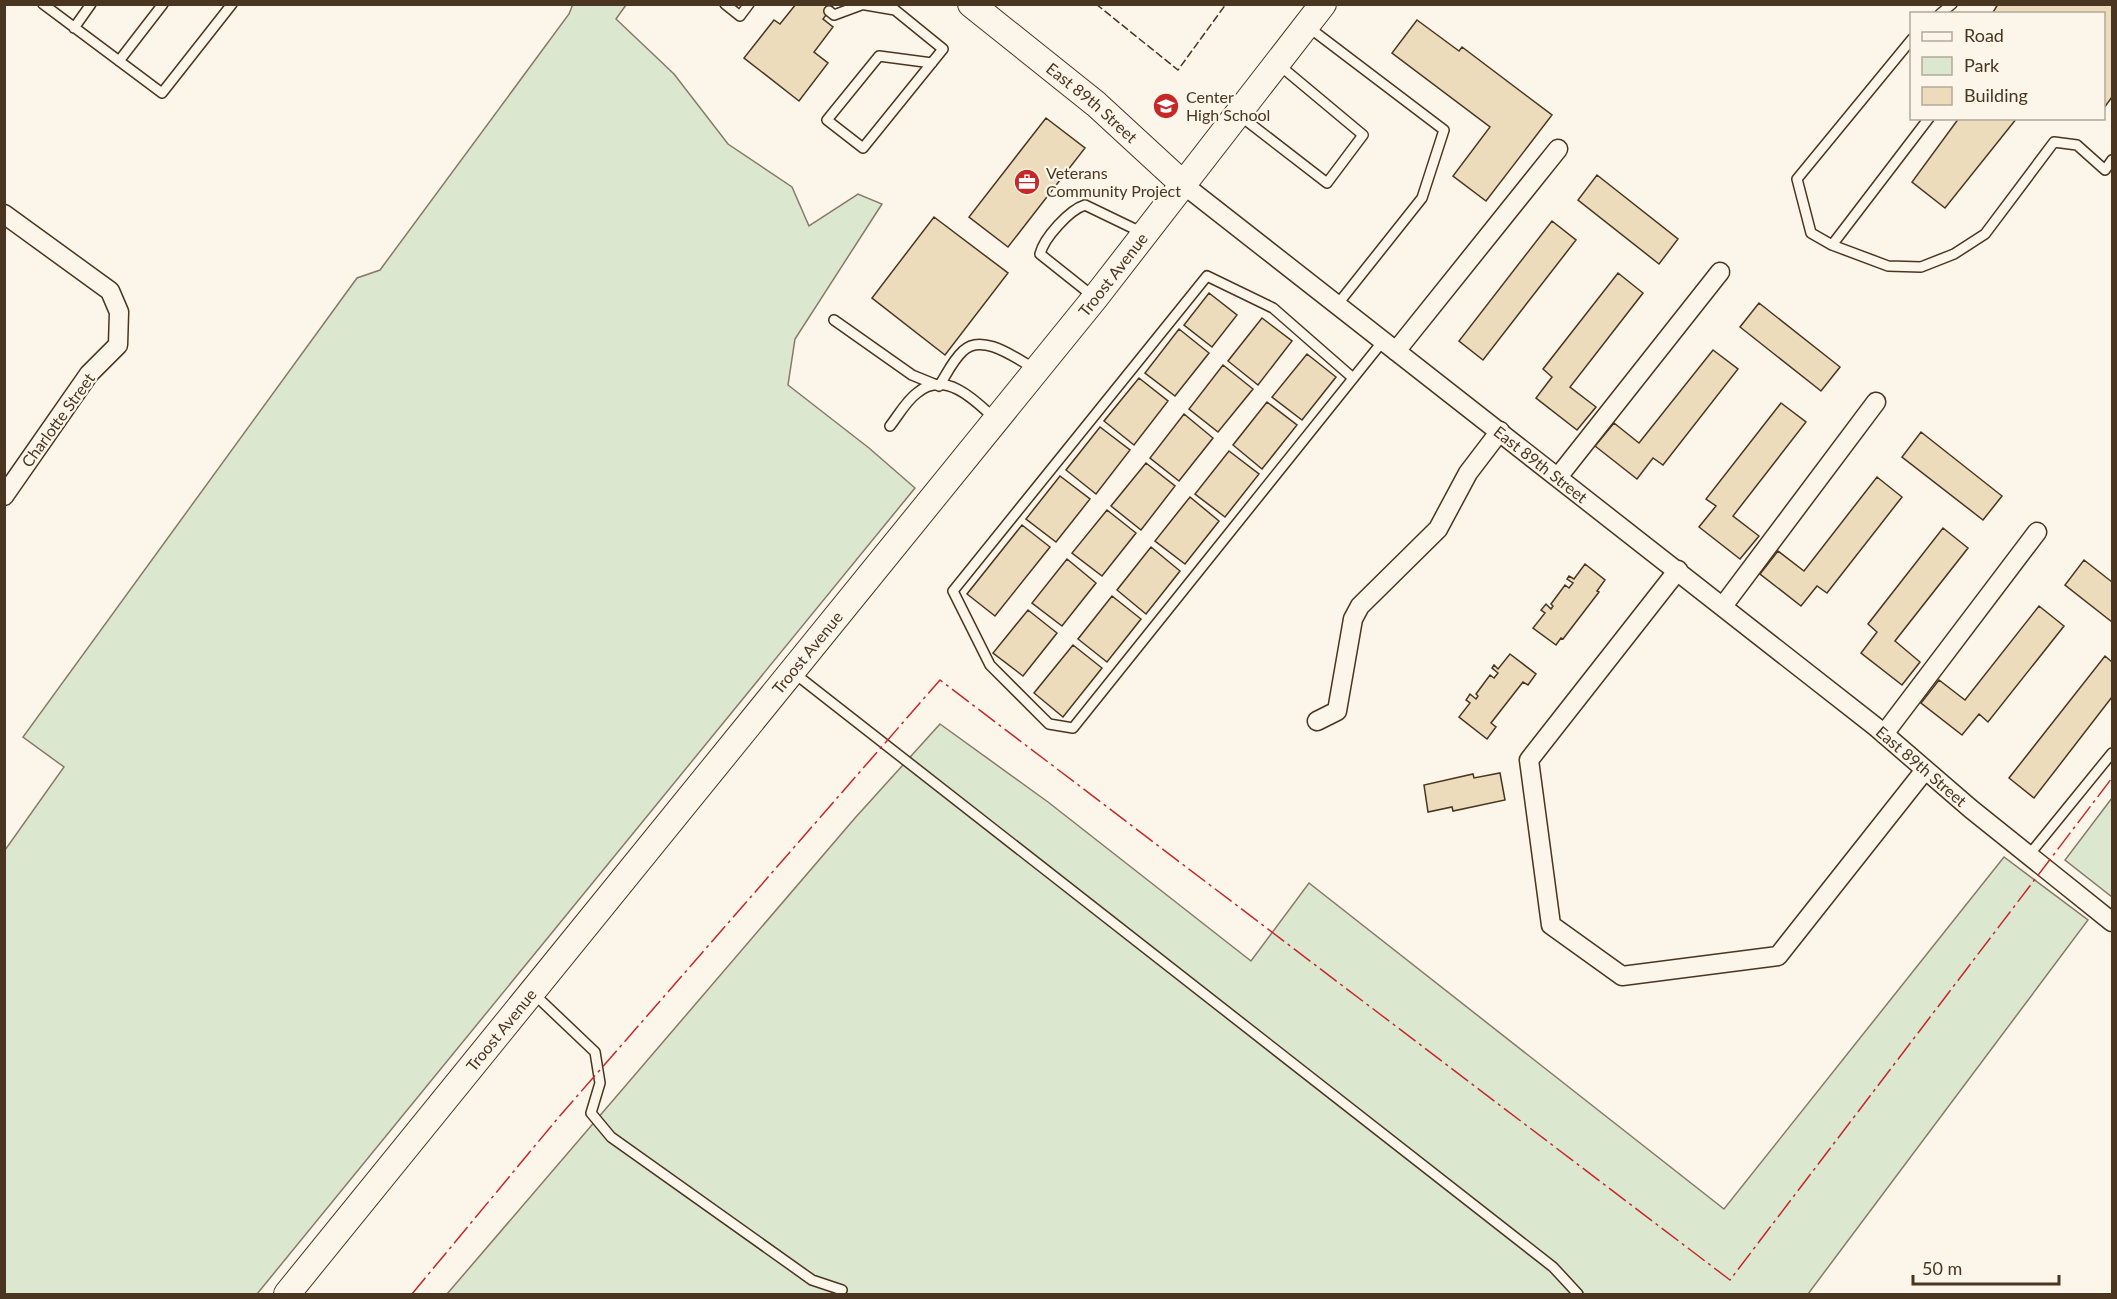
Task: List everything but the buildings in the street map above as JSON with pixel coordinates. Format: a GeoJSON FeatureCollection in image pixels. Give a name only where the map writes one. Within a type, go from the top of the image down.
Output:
{"type":"FeatureCollection","features":[{"type":"Feature","properties":{"kind":"main road","name":"East 89th Street"},"geometry":{"type":"LineString","coordinates":[[970,4],[1096,104],[1184,185]]}},
{"type":"Feature","properties":{"kind":"main road","name":"Troost Avenue"},"geometry":{"type":"LineString","coordinates":[[287,1294],[1095,298],[1323,4]]}},
{"type":"Feature","properties":{"kind":"street"},"geometry":{"type":"LineString","coordinates":[[1390,346],[1558,149]]}},
{"type":"Feature","properties":{"kind":"street","name":"East 89th Street"},"geometry":{"type":"LineString","coordinates":[[1184,185],[1678,570],[1884,734],[2112,922]]}},
{"type":"Feature","properties":{"kind":"street","name":"Charlotte Street"},"geometry":{"type":"LineString","coordinates":[[4,214],[110,291],[119,312],[118,345],[89,374],[4,495]]}},
{"type":"Feature","properties":{"kind":"street"},"geometry":{"type":"LineString","coordinates":[[1558,477],[1720,272]]}},
{"type":"Feature","properties":{"kind":"street"},"geometry":{"type":"LineString","coordinates":[[1723,606],[1876,402]]}},
{"type":"Feature","properties":{"kind":"street"},"geometry":{"type":"LineString","coordinates":[[1317,721],[1337,711],[1353,619],[1360,606],[1438,529],[1468,473],[1500,431]]}},
{"type":"Feature","properties":{"kind":"street"},"geometry":{"type":"LineString","coordinates":[[1884,734],[2037,532]]}},
{"type":"Feature","properties":{"kind":"street"},"geometry":{"type":"LineString","coordinates":[[1678,570],[1529,760],[1551,925],[1622,976],[1778,956],[1925,770]]}},
{"type":"Feature","properties":{"kind":"lane"},"geometry":{"type":"LineString","coordinates":[[43,4],[162,93],[232,4]]}},
{"type":"Feature","properties":{"kind":"lane"},"geometry":{"type":"LineString","coordinates":[[74,28],[92,4]]}},
{"type":"Feature","properties":{"kind":"lane"},"geometry":{"type":"LineString","coordinates":[[119,61],[164,4]]}},
{"type":"Feature","properties":{"kind":"lane"},"geometry":{"type":"LineString","coordinates":[[725,4],[740,16],[749,4]]}},
{"type":"Feature","properties":{"kind":"lane"},"geometry":{"type":"LineString","coordinates":[[829,11],[834,15],[861,5],[895,10],[943,49],[932,63],[863,148],[826,120],[879,56],[932,63]]}},
{"type":"Feature","properties":{"kind":"lane"},"geometry":{"type":"LineString","coordinates":[[1307,26],[1444,130],[1422,198],[1337,304]]}},
{"type":"Feature","properties":{"kind":"lane"},"geometry":{"type":"LineString","coordinates":[[1910,40],[1797,179],[1811,233],[1832,245],[1888,266],[1921,267],[1954,254],[1984,234],[2055,142],[2077,145],[2105,170],[2112,160]]}},
{"type":"Feature","properties":{"kind":"lane"},"geometry":{"type":"LineString","coordinates":[[1239,115],[1327,183],[1335,173],[1363,135],[1278,64]]}},
{"type":"Feature","properties":{"kind":"lane"},"geometry":{"type":"LineString","coordinates":[[1832,245],[1927,120]]}},
{"type":"Feature","properties":{"kind":"lane"},"geometry":{"type":"LineString","coordinates":[[1095,298],[1040,254],[1072,209],[1085,205],[1145,234]]}},
{"type":"Feature","properties":{"kind":"lane"},"geometry":{"type":"LineString","coordinates":[[1353,378],[1273,308],[1207,276],[953,591],[990,665],[1049,724],[1073,728],[1353,378],[1390,346]]}},
{"type":"Feature","properties":{"kind":"lane"},"geometry":{"type":"LineString","coordinates":[[834,320],[912,375],[939,386],[965,392],[997,420]]}},
{"type":"Feature","properties":{"kind":"lane"},"geometry":{"type":"LineString","coordinates":[[890,426],[916,393],[939,386],[963,351],[972,345],[999,349],[1036,370]]}},
{"type":"Feature","properties":{"kind":"lane"},"geometry":{"type":"LineString","coordinates":[[792,672],[1553,1267],[1578,1294]]}},
{"type":"Feature","properties":{"kind":"lane"},"geometry":{"type":"LineString","coordinates":[[2029,855],[2112,753]]}},
{"type":"Feature","properties":{"kind":"lane"},"geometry":{"type":"LineString","coordinates":[[532,992],[595,1052],[600,1083],[591,1113],[611,1137],[812,1280],[842,1290]]}},
{"type":"Feature","properties":{"kind":"green space"},"geometry":{"type":"Polygon","coordinates":[[[573,4],[626,5],[616,19],[674,74],[728,144],[792,187],[809,226],[858,194],[882,204],[795,339],[788,385],[869,448],[915,488],[257,1294],[5,1294],[5,850],[64,767],[23,737],[357,278],[380,270],[569,14],[573,4]]]}},
{"type":"Feature","properties":{"kind":"green space"},"geometry":{"type":"Polygon","coordinates":[[[940,724],[1048,802],[1251,961],[1309,883],[1724,1209],[2004,857],[2088,920],[1808,1294],[447,1294],[855,818],[940,724]]]}},
{"type":"Feature","properties":{"kind":"green space"},"geometry":{"type":"Polygon","coordinates":[[[2112,798],[2112,897],[2065,860],[2112,798]]]}},
{"type":"Feature","properties":{"kind":"fence"},"geometry":{"type":"LineString","coordinates":[[1096,4],[1178,70],[1226,4]]}},
{"type":"Feature","properties":{"kind":"power"},"geometry":{"type":"LineString","coordinates":[[412,1294],[558,1118],[940,680],[1730,1280],[2112,778]]}},
{"type":"Feature","properties":{"kind":"place","name":"Center High School"},"geometry":{"type":"Point","coordinates":[1166,106]}},
{"type":"Feature","properties":{"kind":"place","name":"Veterans Community Project"},"geometry":{"type":"Point","coordinates":[1027,182]}}]}
